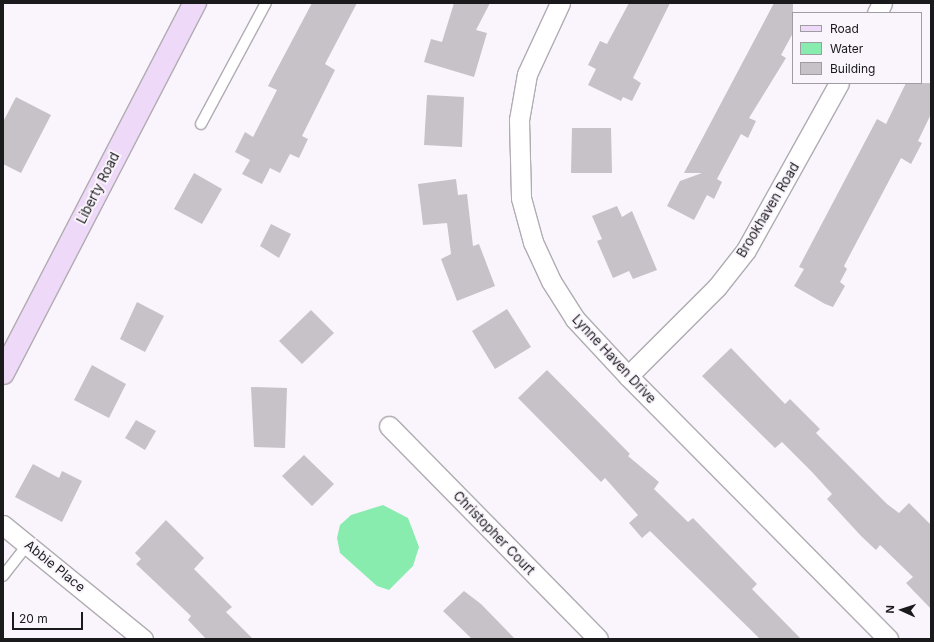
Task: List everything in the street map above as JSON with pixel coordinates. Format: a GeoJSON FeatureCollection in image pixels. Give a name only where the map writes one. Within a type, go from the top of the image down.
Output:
{"type":"FeatureCollection","features":[{"type":"Feature","properties":{"kind":"main road","name":"Liberty Road"},"geometry":{"type":"LineString","coordinates":[[3,373],[195,3]]}},
{"type":"Feature","properties":{"kind":"street","name":"Lynne Haven Drive"},"geometry":{"type":"LineString","coordinates":[[560,3],[527,74],[519,120],[521,198],[533,242],[551,281],[575,318],[628,376],[888,639]]}},
{"type":"Feature","properties":{"kind":"street"},"geometry":{"type":"LineString","coordinates":[[878,12],[882,3]]}},
{"type":"Feature","properties":{"kind":"street","name":"Brookhaven Road"},"geometry":{"type":"LineString","coordinates":[[628,376],[716,287],[746,250],[838,84]]}},
{"type":"Feature","properties":{"kind":"street","name":"Christopher Court"},"geometry":{"type":"LineString","coordinates":[[389,426],[598,639]]}},
{"type":"Feature","properties":{"kind":"street","name":"Abbie Place"},"geometry":{"type":"LineString","coordinates":[[3,525],[143,639]]}},
{"type":"Feature","properties":{"kind":"lane"},"geometry":{"type":"LineString","coordinates":[[201,124],[266,3]]}},
{"type":"Feature","properties":{"kind":"lane"},"geometry":{"type":"LineString","coordinates":[[3,576],[27,545]]}},
{"type":"Feature","properties":{"kind":"water"},"geometry":{"type":"Polygon","coordinates":[[[383,505],[408,518],[419,547],[413,566],[389,590],[377,586],[340,553],[337,538],[340,525],[351,515],[383,505]]]}},
{"type":"Feature","properties":{"kind":"building"},"geometry":{"type":"Polygon","coordinates":[[[312,3],[357,3],[325,64],[335,70],[302,136],[308,139],[299,158],[290,154],[280,173],[270,168],[262,184],[242,174],[250,160],[235,152],[245,132],[253,137],[277,90],[268,86],[312,3]]]}},
{"type":"Feature","properties":{"kind":"building"},"geometry":{"type":"Polygon","coordinates":[[[454,3],[490,3],[476,30],[487,33],[474,77],[424,62],[431,39],[442,42],[454,3]]]}},
{"type":"Feature","properties":{"kind":"building"},"geometry":{"type":"Polygon","coordinates":[[[629,3],[670,3],[633,78],[641,83],[632,101],[623,97],[621,101],[588,85],[596,69],[588,65],[600,41],[607,44],[629,3]]]}},
{"type":"Feature","properties":{"kind":"building"},"geometry":{"type":"Polygon","coordinates":[[[774,3],[793,3],[792,35],[781,55],[786,58],[749,118],[756,121],[748,138],[741,134],[717,179],[722,182],[714,199],[707,195],[694,220],[667,206],[680,181],[702,173],[684,173],[774,3]]]}},
{"type":"Feature","properties":{"kind":"building"},"geometry":{"type":"Polygon","coordinates":[[[931,83],[931,114],[918,141],[922,143],[911,164],[901,158],[844,266],[847,269],[840,282],[845,286],[833,307],[794,286],[804,269],[799,267],[877,119],[886,124],[906,84],[931,83]]]}},
{"type":"Feature","properties":{"kind":"building"},"geometry":{"type":"Polygon","coordinates":[[[427,95],[464,97],[462,147],[424,145],[427,95]]]}},
{"type":"Feature","properties":{"kind":"building"},"geometry":{"type":"Polygon","coordinates":[[[16,97],[51,115],[21,173],[3,164],[3,122],[16,97]]]}},
{"type":"Feature","properties":{"kind":"building"},"geometry":{"type":"Polygon","coordinates":[[[572,128],[611,128],[612,173],[571,173],[572,128]]]}},
{"type":"Feature","properties":{"kind":"building"},"geometry":{"type":"Polygon","coordinates":[[[194,173],[222,189],[202,224],[174,209],[194,173]]]}},
{"type":"Feature","properties":{"kind":"building"},"geometry":{"type":"Polygon","coordinates":[[[456,179],[458,195],[467,194],[473,246],[479,244],[495,286],[457,301],[441,259],[451,254],[447,223],[423,225],[418,184],[456,179]]]}},
{"type":"Feature","properties":{"kind":"building"},"geometry":{"type":"Polygon","coordinates":[[[617,206],[622,217],[632,211],[657,270],[633,279],[629,271],[613,278],[597,241],[602,239],[592,216],[617,206]]]}},
{"type":"Feature","properties":{"kind":"building"},"geometry":{"type":"Polygon","coordinates":[[[271,224],[291,234],[279,258],[260,246],[271,224]]]}},
{"type":"Feature","properties":{"kind":"building"},"geometry":{"type":"Polygon","coordinates":[[[137,302],[164,316],[145,352],[120,339],[137,302]]]}},
{"type":"Feature","properties":{"kind":"building"},"geometry":{"type":"Polygon","coordinates":[[[507,309],[531,347],[495,369],[472,331],[507,309]]]}},
{"type":"Feature","properties":{"kind":"building"},"geometry":{"type":"Polygon","coordinates":[[[311,310],[334,333],[302,364],[279,341],[311,310]]]}},
{"type":"Feature","properties":{"kind":"building"},"geometry":{"type":"Polygon","coordinates":[[[731,348],[785,404],[790,399],[820,429],[816,433],[887,504],[899,513],[909,503],[931,525],[931,609],[906,583],[913,577],[880,545],[876,550],[861,536],[827,499],[832,494],[812,472],[782,442],[775,448],[702,376],[731,348]]]}},
{"type":"Feature","properties":{"kind":"building"},"geometry":{"type":"Polygon","coordinates":[[[92,365],[126,384],[109,418],[74,400],[92,365]]]}},
{"type":"Feature","properties":{"kind":"building"},"geometry":{"type":"Polygon","coordinates":[[[547,370],[630,454],[628,456],[659,482],[654,489],[688,522],[693,518],[757,584],[752,589],[801,639],[760,639],[650,531],[642,538],[629,523],[638,515],[605,478],[601,482],[518,398],[547,370]]]}},
{"type":"Feature","properties":{"kind":"building"},"geometry":{"type":"Polygon","coordinates":[[[251,387],[287,388],[285,448],[254,447],[251,387]]]}},
{"type":"Feature","properties":{"kind":"building"},"geometry":{"type":"Polygon","coordinates":[[[136,420],[156,431],[145,450],[125,438],[136,420]]]}},
{"type":"Feature","properties":{"kind":"building"},"geometry":{"type":"Polygon","coordinates":[[[304,455],[334,484],[312,506],[282,476],[304,455]]]}},
{"type":"Feature","properties":{"kind":"building"},"geometry":{"type":"Polygon","coordinates":[[[33,464],[59,478],[62,471],[82,481],[62,522],[15,497],[33,464]]]}},
{"type":"Feature","properties":{"kind":"building"},"geometry":{"type":"Polygon","coordinates":[[[166,520],[204,558],[194,569],[232,607],[226,612],[253,639],[206,639],[188,620],[191,616],[136,564],[141,559],[135,553],[166,520]]]}},
{"type":"Feature","properties":{"kind":"building"},"geometry":{"type":"Polygon","coordinates":[[[464,591],[481,604],[515,639],[472,639],[443,611],[464,591]]]}}]}
